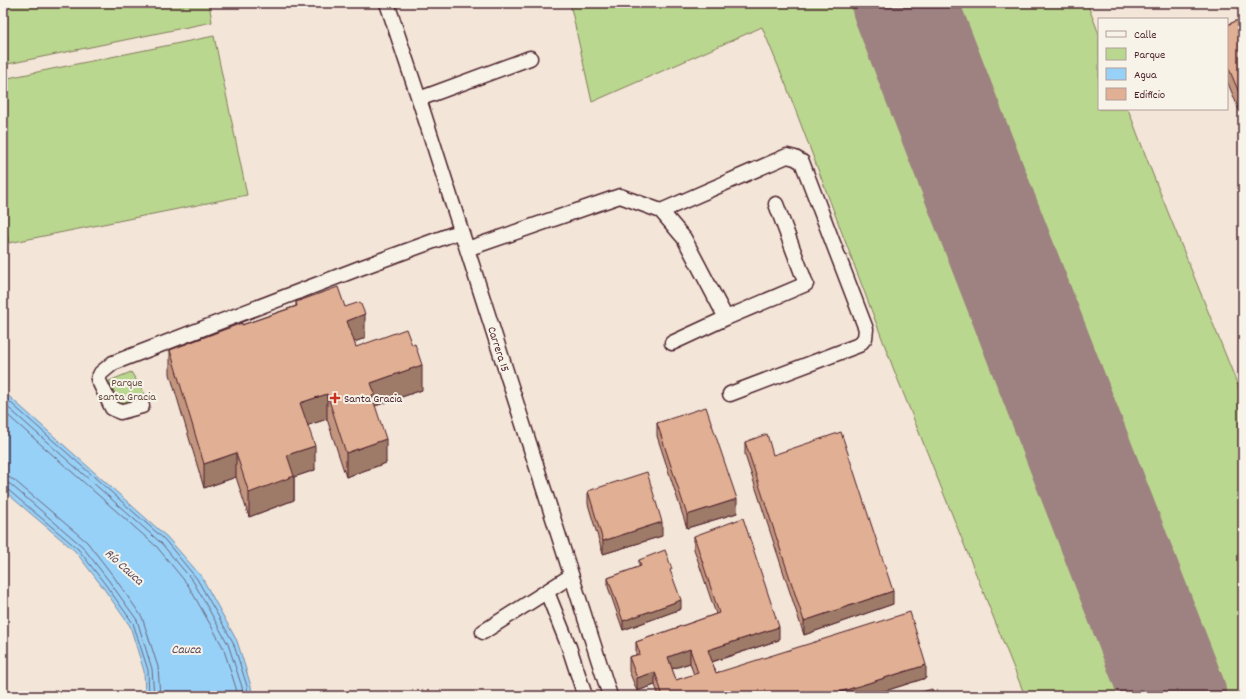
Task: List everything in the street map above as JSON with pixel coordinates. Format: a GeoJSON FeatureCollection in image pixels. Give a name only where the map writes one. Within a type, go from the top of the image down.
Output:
{"type":"FeatureCollection","features":[{"type":"Feature","properties":{"kind":"street","name":"Carrera 15"},"geometry":{"type":"LineString","coordinates":[[386,3],[419,99],[610,696]]}},
{"type":"Feature","properties":{"kind":"street"},"geometry":{"type":"LineString","coordinates":[[419,99],[530,58]]}},
{"type":"Feature","properties":{"kind":"street"},"geometry":{"type":"LineString","coordinates":[[661,211],[787,156],[802,162],[866,329],[865,338],[859,345],[730,394]]}},
{"type":"Feature","properties":{"kind":"street"},"geometry":{"type":"LineString","coordinates":[[467,249],[620,196],[661,211],[684,238],[726,318]]}},
{"type":"Feature","properties":{"kind":"street"},"geometry":{"type":"LineString","coordinates":[[672,343],[806,284],[776,204]]}},
{"type":"Feature","properties":{"kind":"street"},"geometry":{"type":"LineString","coordinates":[[142,406],[120,412],[112,408],[98,379],[101,373],[113,363],[360,268],[461,231]]}},
{"type":"Feature","properties":{"kind":"street"},"geometry":{"type":"LineString","coordinates":[[483,632],[571,576]]}},
{"type":"Feature","properties":{"kind":"street"},"geometry":{"type":"LineString","coordinates":[[547,592],[585,696]]}},
{"type":"Feature","properties":{"kind":"shaded area"},"geometry":{"type":"Polygon","coordinates":[[[752,3],[1087,3],[1098,31],[1098,110],[1128,110],[1243,398],[1243,696],[1025,696],[894,370],[786,85],[752,3]]]}},
{"type":"Feature","properties":{"kind":"green space"},"geometry":{"type":"Polygon","coordinates":[[[3,3],[209,3],[212,22],[3,65],[3,3]]]}},
{"type":"Feature","properties":{"kind":"green space"},"geometry":{"type":"Polygon","coordinates":[[[570,3],[863,3],[1134,696],[1025,696],[894,370],[786,85],[762,27],[592,102],[570,3]]]}},
{"type":"Feature","properties":{"kind":"green space"},"geometry":{"type":"Polygon","coordinates":[[[952,3],[1087,3],[1098,31],[1098,110],[1128,110],[1243,398],[1243,696],[1225,696],[952,3]]]}},
{"type":"Feature","properties":{"kind":"green space"},"geometry":{"type":"Polygon","coordinates":[[[214,36],[247,195],[9,243],[3,214],[3,79],[214,36]]]}},
{"type":"Feature","properties":{"kind":"green space","name":"Parque santa Gracia"},"geometry":{"type":"Polygon","coordinates":[[[131,372],[147,397],[122,408],[109,381],[131,372]]]}},
{"type":"Feature","properties":{"kind":"water","name":"Cauca"},"geometry":{"type":"Polygon","coordinates":[[[3,391],[167,537],[201,576],[237,641],[251,686],[252,696],[145,696],[144,671],[130,626],[75,551],[3,490],[3,391]]]}},
{"type":"Feature","properties":{"kind":"building"},"geometry":{"type":"Polygon","coordinates":[[[1243,18],[1243,94],[1240,95],[1228,66],[1228,25],[1243,18]]]}},
{"type":"Feature","properties":{"kind":"building"},"geometry":{"type":"Polygon","coordinates":[[[338,287],[345,307],[360,302],[365,314],[347,321],[356,347],[406,329],[412,345],[415,344],[422,365],[371,383],[375,394],[372,396],[386,439],[346,453],[327,394],[300,403],[315,446],[287,455],[294,476],[249,493],[236,453],[204,464],[170,350],[242,323],[242,325],[297,306],[296,302],[338,287]]]}},
{"type":"Feature","properties":{"kind":"building"},"geometry":{"type":"Polygon","coordinates":[[[706,407],[737,499],[687,515],[657,423],[706,407]]]}},
{"type":"Feature","properties":{"kind":"building"},"geometry":{"type":"Polygon","coordinates":[[[841,432],[893,591],[804,621],[745,442],[767,434],[773,455],[841,432]]]}},
{"type":"Feature","properties":{"kind":"building"},"geometry":{"type":"Polygon","coordinates":[[[647,472],[662,522],[603,541],[588,491],[647,472]]]}},
{"type":"Feature","properties":{"kind":"building"},"geometry":{"type":"Polygon","coordinates":[[[743,518],[779,627],[708,650],[716,673],[910,612],[926,665],[827,696],[663,696],[655,672],[637,678],[629,657],[640,654],[636,642],[719,613],[694,536],[743,518]],[[690,649],[668,657],[676,680],[698,673],[690,649]]]}},
{"type":"Feature","properties":{"kind":"building"},"geometry":{"type":"Polygon","coordinates":[[[665,550],[672,569],[670,570],[681,600],[623,621],[608,578],[641,566],[639,560],[665,550]]]}},
{"type":"Feature","properties":{"kind":"building"},"geometry":{"type":"Polygon","coordinates":[[[932,689],[934,696],[908,696],[932,689]]]}},
{"type":"Feature","properties":{"kind":"runway"},"geometry":{"type":"LineString","coordinates":[[904,3],[1174,696]]}},
{"type":"Feature","properties":{"kind":"place","name":"Santa Gracia"},"geometry":{"type":"Point","coordinates":[335,398]}},
{"type":"Feature","properties":{"kind":"water label","name":"Río Cauca"},"geometry":{"type":"Point","coordinates":[125,566]}}]}
